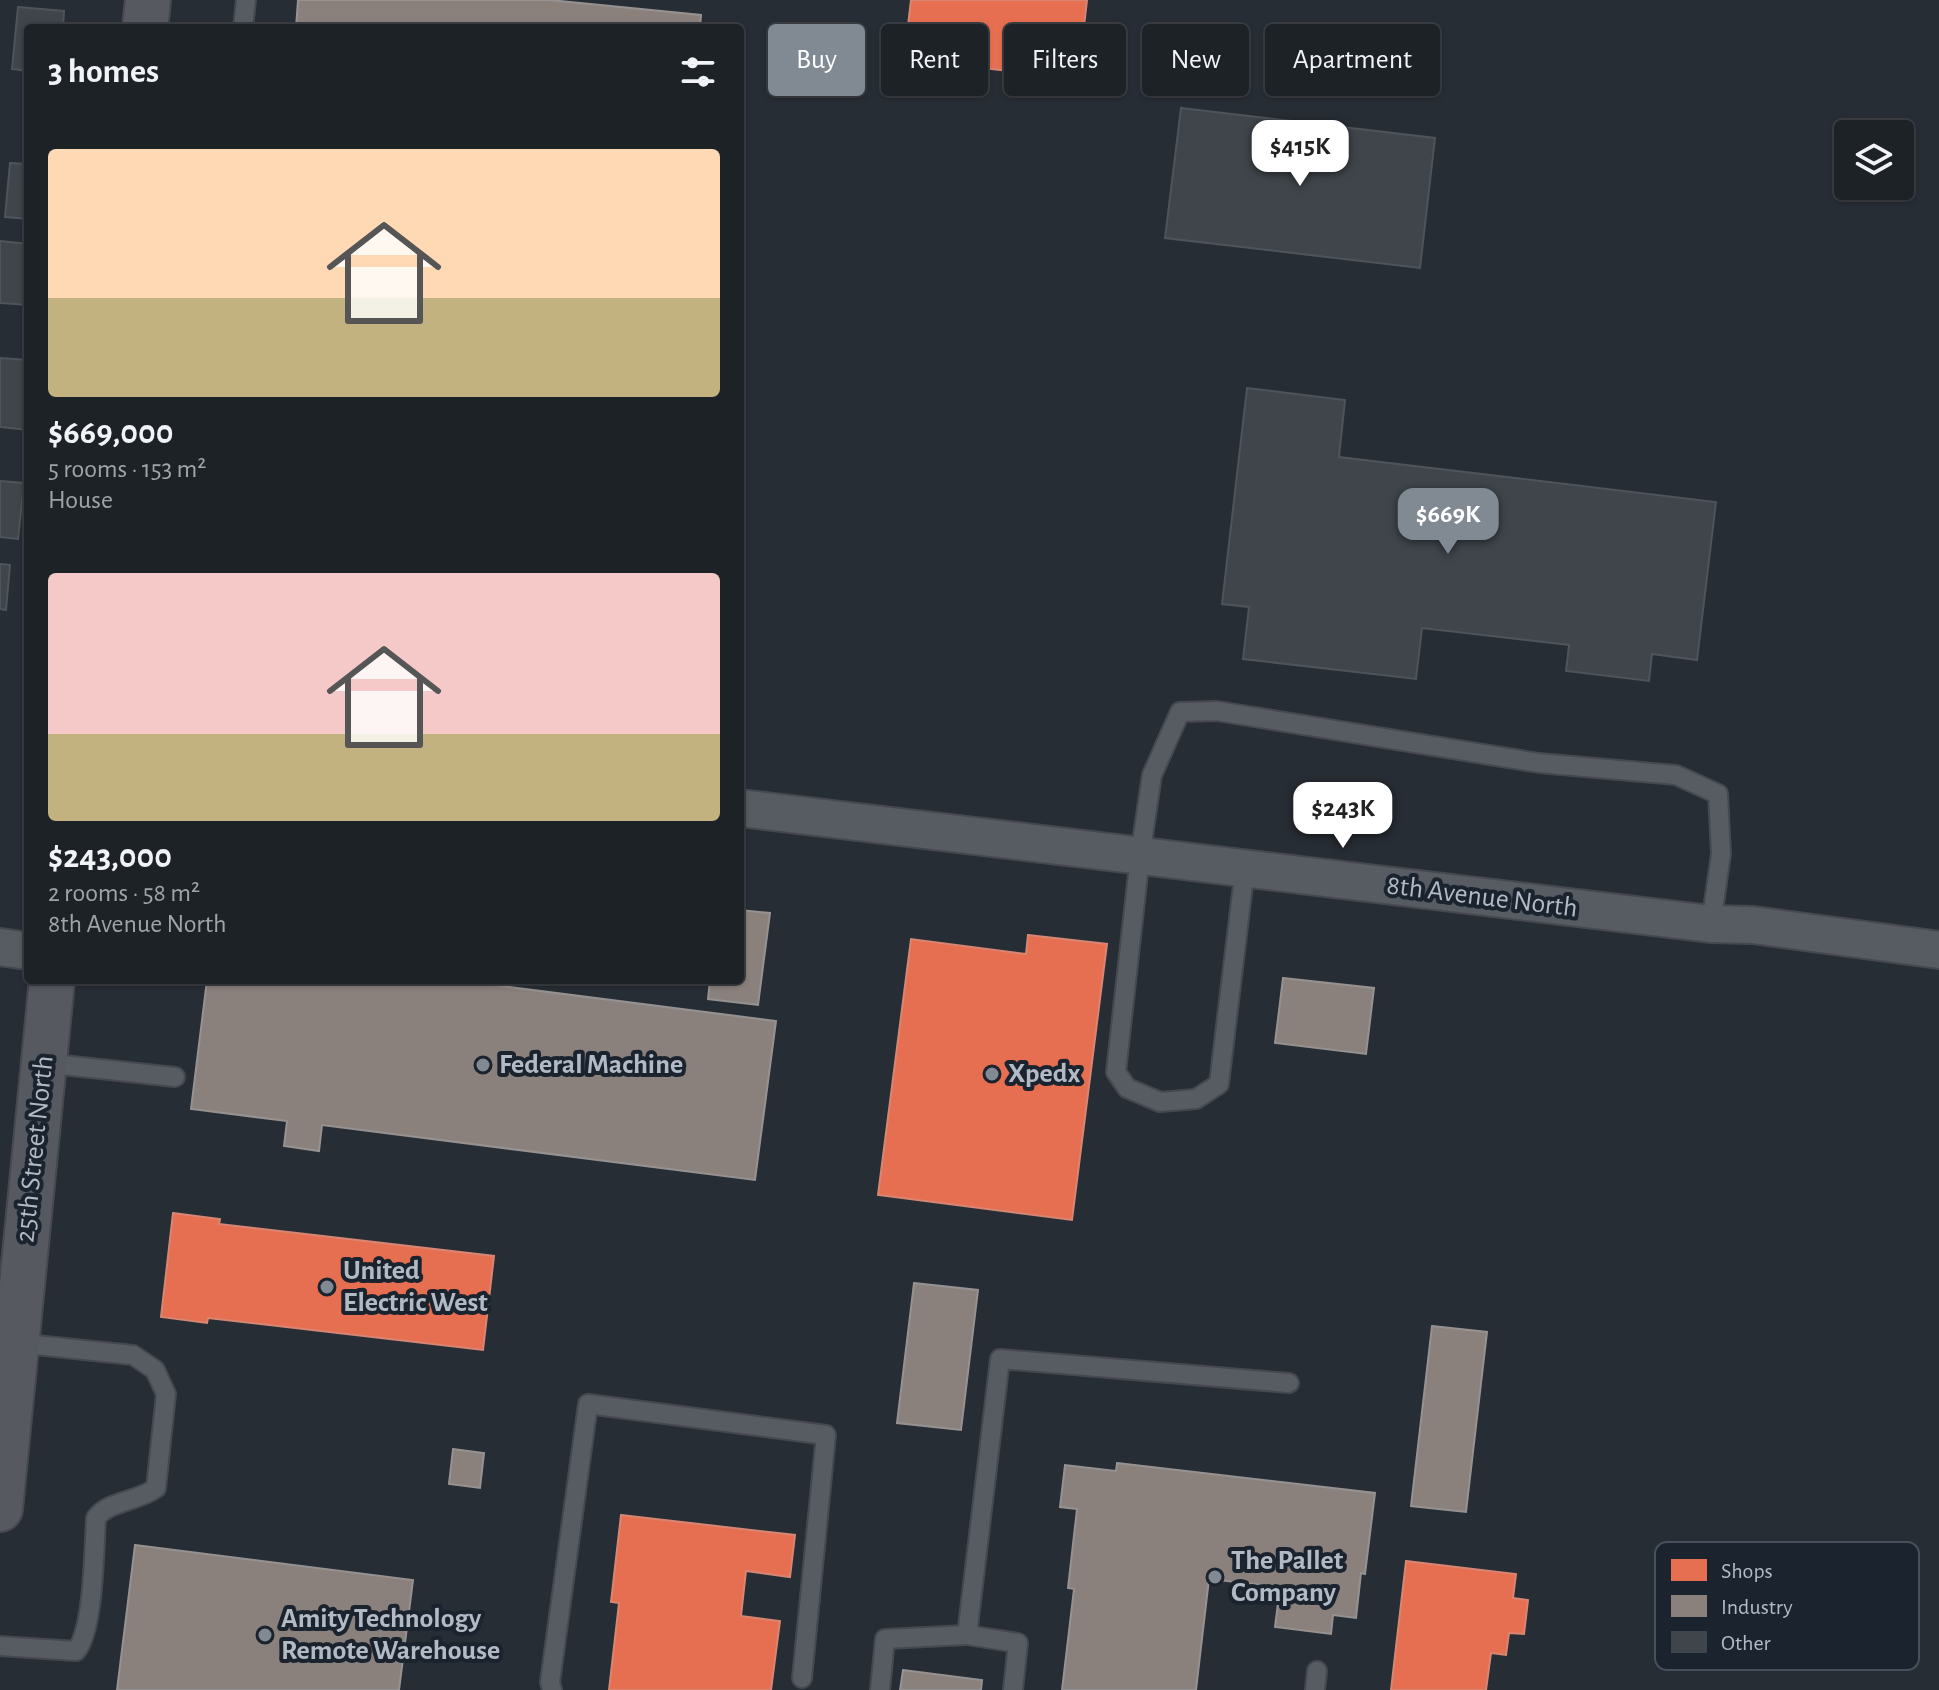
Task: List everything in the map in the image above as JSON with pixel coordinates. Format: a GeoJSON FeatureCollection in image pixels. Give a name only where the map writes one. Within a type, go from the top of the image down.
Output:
{"type":"FeatureCollection","features":[{"type":"Feature","properties":{"kind":"street"},"geometry":{"type":"LineString","coordinates":[[145,24],[148,0]]}},
{"type":"Feature","properties":{"kind":"street","name":"8th Avenue North"},"geometry":{"type":"LineString","coordinates":[[744,808],[1711,924],[1753,925],[1939,950]]}},
{"type":"Feature","properties":{"kind":"street"},"geometry":{"type":"LineString","coordinates":[[0,947],[24,950]]}},
{"type":"Feature","properties":{"kind":"street","name":"25th Street North"},"geometry":{"type":"LineString","coordinates":[[0,1509],[52,984]]}},
{"type":"Feature","properties":{"kind":"lane"},"geometry":{"type":"LineString","coordinates":[[243,24],[246,0]]}},
{"type":"Feature","properties":{"kind":"lane"},"geometry":{"type":"LineString","coordinates":[[1245,868],[1219,1084],[1196,1099],[1160,1102],[1127,1088],[1116,1072],[1140,856],[1152,775],[1180,712],[1217,711],[1539,763],[1676,775],[1718,794],[1721,854],[1711,924]]}},
{"type":"Feature","properties":{"kind":"lane"},"geometry":{"type":"LineString","coordinates":[[44,1063],[175,1077]]}},
{"type":"Feature","properties":{"kind":"lane"},"geometry":{"type":"LineString","coordinates":[[0,1646],[76,1651],[83,1643],[96,1518],[103,1508],[145,1496],[156,1488],[166,1394],[155,1370],[133,1355],[16,1343]]}},
{"type":"Feature","properties":{"kind":"lane"},"geometry":{"type":"LineString","coordinates":[[967,1635],[1000,1359],[1289,1383]]}},
{"type":"Feature","properties":{"kind":"lane"},"geometry":{"type":"LineString","coordinates":[[552,1690],[550,1682],[588,1404],[826,1435],[802,1678]]}},
{"type":"Feature","properties":{"kind":"lane"},"geometry":{"type":"LineString","coordinates":[[880,1690],[885,1639],[967,1635],[1018,1643],[1013,1690]]}},
{"type":"Feature","properties":{"kind":"lane"},"geometry":{"type":"LineString","coordinates":[[1315,1690],[1317,1671]]}},
{"type":"Feature","properties":{"kind":"building: Shops"},"geometry":{"type":"Polygon","coordinates":[[[911,0],[1087,0],[1084,24],[1004,24],[1004,70],[988,69],[988,24],[908,24],[911,0]]]}},
{"type":"Feature","properties":{"kind":"building: Shops","name":"Xpedx"},"geometry":{"type":"Polygon","coordinates":[[[1028,935],[1107,944],[1072,1220],[878,1195],[911,939],[1026,954],[1028,935]]]}},
{"type":"Feature","properties":{"kind":"building: Shops","name":"United Electric West"},"geometry":{"type":"Polygon","coordinates":[[[173,1213],[220,1219],[219,1224],[494,1256],[483,1350],[208,1318],[207,1323],[161,1317],[173,1213]]]}},
{"type":"Feature","properties":{"kind":"building: Shops"},"geometry":{"type":"Polygon","coordinates":[[[621,1515],[795,1535],[790,1577],[746,1571],[741,1616],[780,1621],[771,1690],[609,1690],[619,1603],[611,1602],[621,1515]]]}},
{"type":"Feature","properties":{"kind":"building: Shops"},"geometry":{"type":"Polygon","coordinates":[[[1406,1561],[1516,1574],[1513,1598],[1528,1600],[1524,1634],[1509,1633],[1506,1655],[1491,1653],[1486,1690],[1391,1690],[1406,1561]]]}},
{"type":"Feature","properties":{"kind":"building: Industry"},"geometry":{"type":"Polygon","coordinates":[[[298,0],[550,0],[701,15],[700,24],[296,24],[298,0]]]}},
{"type":"Feature","properties":{"kind":"building: Industry"},"geometry":{"type":"Polygon","coordinates":[[[744,910],[770,913],[758,1005],[708,999],[710,984],[744,984],[744,910]]]}},
{"type":"Feature","properties":{"kind":"building: Industry"},"geometry":{"type":"Polygon","coordinates":[[[1283,978],[1374,988],[1366,1054],[1275,1043],[1283,978]]]}},
{"type":"Feature","properties":{"kind":"building: Industry","name":"Federal Machine"},"geometry":{"type":"Polygon","coordinates":[[[207,984],[485,984],[776,1021],[755,1180],[322,1125],[319,1151],[284,1146],[287,1121],[191,1109],[207,984]]]}},
{"type":"Feature","properties":{"kind":"building: Industry"},"geometry":{"type":"Polygon","coordinates":[[[914,1283],[978,1290],[961,1430],[897,1423],[914,1283]]]}},
{"type":"Feature","properties":{"kind":"building: Industry"},"geometry":{"type":"Polygon","coordinates":[[[1432,1326],[1487,1332],[1466,1512],[1411,1506],[1432,1326]]]}},
{"type":"Feature","properties":{"kind":"building: Industry"},"geometry":{"type":"Polygon","coordinates":[[[453,1449],[484,1453],[480,1488],[449,1484],[453,1449]]]}},
{"type":"Feature","properties":{"kind":"building: Industry","name":"The Pallet Company"},"geometry":{"type":"Polygon","coordinates":[[[1117,1463],[1375,1493],[1356,1618],[1333,1615],[1331,1634],[1275,1627],[1280,1587],[1209,1579],[1196,1690],[1062,1690],[1074,1589],[1068,1588],[1077,1509],[1060,1507],[1065,1465],[1116,1471],[1117,1463]]]}},
{"type":"Feature","properties":{"kind":"building: Industry","name":"Amity Technology Remote Warehouse"},"geometry":{"type":"Polygon","coordinates":[[[135,1545],[413,1580],[399,1690],[117,1690],[135,1545]]]}},
{"type":"Feature","properties":{"kind":"building: Industry"},"geometry":{"type":"Polygon","coordinates":[[[903,1670],[982,1680],[981,1690],[900,1690],[903,1670]]]}},
{"type":"Feature","properties":{"kind":"building: Other"},"geometry":{"type":"Polygon","coordinates":[[[18,7],[64,11],[63,24],[24,24],[24,70],[12,69],[18,7]]]}},
{"type":"Feature","properties":{"kind":"building: Other"},"geometry":{"type":"Polygon","coordinates":[[[1181,108],[1435,138],[1420,268],[1165,238],[1181,108]]]}},
{"type":"Feature","properties":{"kind":"building: Other"},"geometry":{"type":"Polygon","coordinates":[[[10,163],[24,164],[24,219],[5,217],[10,163]]]}},
{"type":"Feature","properties":{"kind":"building: Other"},"geometry":{"type":"Polygon","coordinates":[[[0,241],[24,244],[24,305],[0,303],[0,241]]]}},
{"type":"Feature","properties":{"kind":"building: Other"},"geometry":{"type":"Polygon","coordinates":[[[0,358],[24,360],[24,430],[0,427],[0,358]]]}},
{"type":"Feature","properties":{"kind":"building: Other"},"geometry":{"type":"Polygon","coordinates":[[[1247,388],[1345,400],[1339,457],[1716,502],[1697,660],[1652,654],[1649,681],[1566,671],[1569,645],[1422,628],[1416,679],[1243,659],[1249,607],[1222,604],[1247,388]]]}},
{"type":"Feature","properties":{"kind":"building: Other"},"geometry":{"type":"Polygon","coordinates":[[[0,481],[24,483],[18,539],[0,537],[0,481]]]}},
{"type":"Feature","properties":{"kind":"building: Other"},"geometry":{"type":"Polygon","coordinates":[[[0,564],[10,565],[6,610],[0,609],[0,564]]]}},
{"type":"Feature","properties":{"kind":"place","name":"Federal Machine"},"geometry":{"type":"Point","coordinates":[483,1065]}},
{"type":"Feature","properties":{"kind":"place","name":"Xpedx"},"geometry":{"type":"Point","coordinates":[992,1074]}},
{"type":"Feature","properties":{"kind":"place","name":"United Electric West"},"geometry":{"type":"Point","coordinates":[327,1287]}},
{"type":"Feature","properties":{"kind":"place","name":"The Pallet Company"},"geometry":{"type":"Point","coordinates":[1215,1577]}},
{"type":"Feature","properties":{"kind":"place","name":"Amity Technology Remote Warehouse"},"geometry":{"type":"Point","coordinates":[265,1635]}}]}
